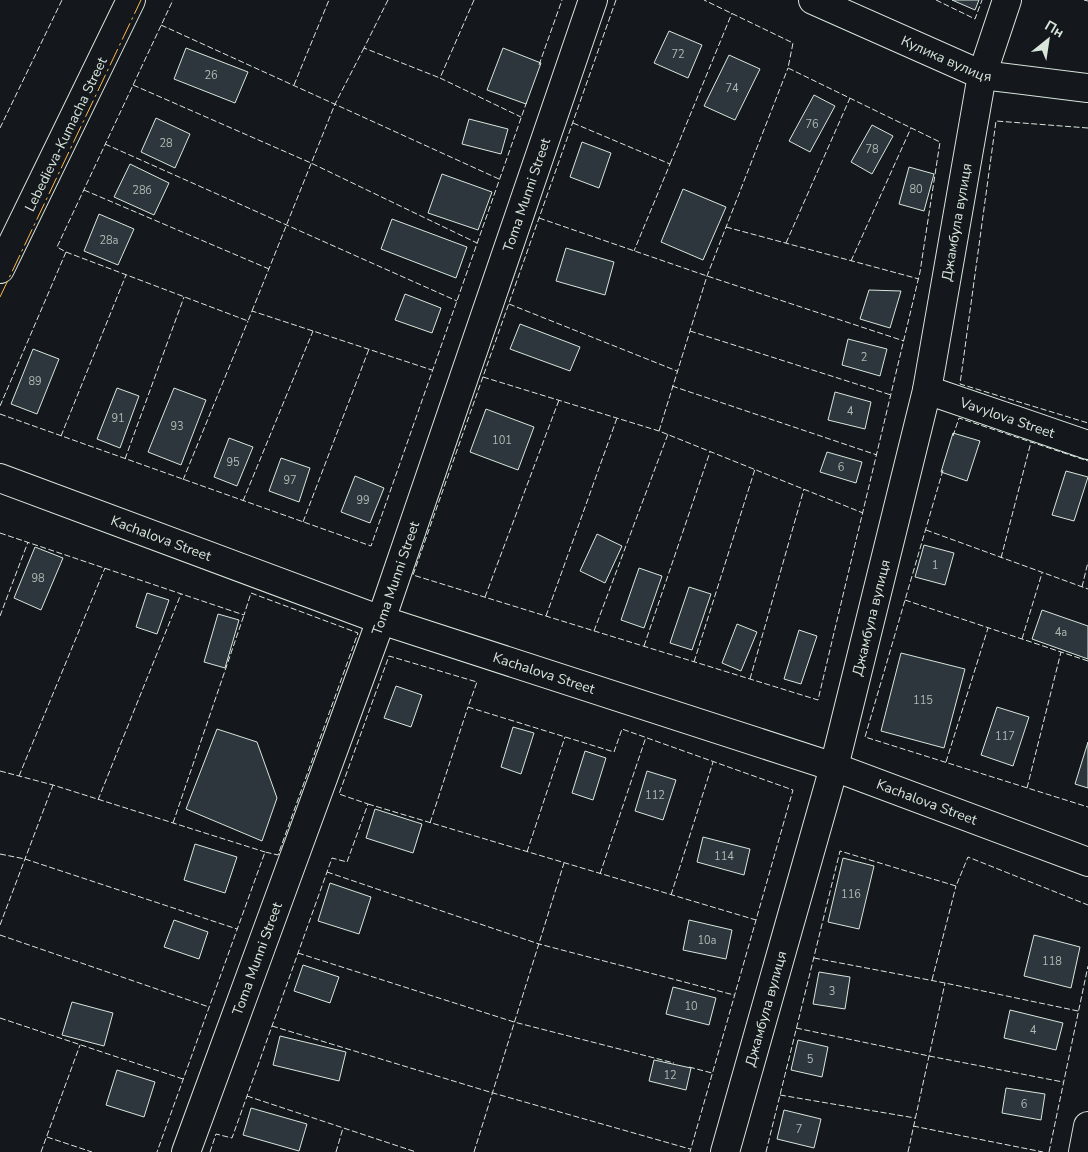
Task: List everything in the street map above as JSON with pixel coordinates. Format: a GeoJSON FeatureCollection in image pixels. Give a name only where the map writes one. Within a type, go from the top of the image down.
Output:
{"type":"FeatureCollection","features":[{"type":"Feature","properties":{"kind":"street","name":"Lebedieva-Kumacha Street"},"geometry":{"type":"LineString","coordinates":[[0,269],[131,0]]}},
{"type":"Feature","properties":{"kind":"street","name":"Toma Munni Street"},"geometry":{"type":"LineString","coordinates":[[186,1152],[381,620],[593,0]]}},
{"type":"Feature","properties":{"kind":"street","name":"Кулика вулиця"},"geometry":{"type":"LineString","coordinates":[[813,0],[982,75],[1088,88]]}},
{"type":"Feature","properties":{"kind":"street","name":"Джамбула вулиця"},"geometry":{"type":"LineString","coordinates":[[725,1152],[834,767],[927,390],[982,75],[1007,0]]}},
{"type":"Feature","properties":{"kind":"street","name":"Vavylova Street"},"geometry":{"type":"LineString","coordinates":[[927,390],[1088,445]]}},
{"type":"Feature","properties":{"kind":"street","name":"Kachalova Street"},"geometry":{"type":"LineString","coordinates":[[0,478],[381,620],[834,767],[1088,862]]}},
{"type":"Feature","properties":{"kind":"street"},"geometry":{"type":"LineString","coordinates":[[1083,1152],[1088,1126]]}},
{"type":"Feature","properties":{"kind":"building"},"geometry":{"type":"Polygon","coordinates":[[[952,0],[979,0],[975,10],[952,0]]]}},
{"type":"Feature","properties":{"kind":"building"},"geometry":{"type":"Polygon","coordinates":[[[669,31],[702,45],[688,78],[654,63],[669,31]]]}},
{"type":"Feature","properties":{"kind":"building"},"geometry":{"type":"Polygon","coordinates":[[[186,48],[248,72],[235,103],[174,79],[186,48]]]}},
{"type":"Feature","properties":{"kind":"building"},"geometry":{"type":"Polygon","coordinates":[[[503,48],[541,63],[526,104],[487,90],[503,48]]]}},
{"type":"Feature","properties":{"kind":"building"},"geometry":{"type":"Polygon","coordinates":[[[729,55],[760,69],[735,120],[704,106],[729,55]]]}},
{"type":"Feature","properties":{"kind":"building"},"geometry":{"type":"Polygon","coordinates":[[[814,95],[835,106],[810,152],[789,141],[814,95]]]}},
{"type":"Feature","properties":{"kind":"building"},"geometry":{"type":"Polygon","coordinates":[[[156,118],[190,134],[175,168],[141,152],[156,118]]]}},
{"type":"Feature","properties":{"kind":"building"},"geometry":{"type":"Polygon","coordinates":[[[469,119],[508,129],[501,154],[462,144],[469,119]]]}},
{"type":"Feature","properties":{"kind":"building"},"geometry":{"type":"Polygon","coordinates":[[[872,125],[893,136],[872,174],[851,162],[872,125]]]}},
{"type":"Feature","properties":{"kind":"building"},"geometry":{"type":"Polygon","coordinates":[[[582,142],[611,153],[599,188],[570,177],[582,142]]]}},
{"type":"Feature","properties":{"kind":"building"},"geometry":{"type":"Polygon","coordinates":[[[130,164],[169,183],[154,215],[114,197],[130,164]]]}},
{"type":"Feature","properties":{"kind":"building"},"geometry":{"type":"Polygon","coordinates":[[[909,167],[934,174],[924,211],[899,204],[909,167]]]}},
{"type":"Feature","properties":{"kind":"building"},"geometry":{"type":"Polygon","coordinates":[[[442,174],[492,192],[478,230],[428,213],[442,174]]]}},
{"type":"Feature","properties":{"kind":"building"},"geometry":{"type":"Polygon","coordinates":[[[683,189],[726,207],[703,260],[661,242],[683,189]]]}},
{"type":"Feature","properties":{"kind":"building"},"geometry":{"type":"Polygon","coordinates":[[[99,214],[134,229],[118,265],[84,251],[99,214]]]}},
{"type":"Feature","properties":{"kind":"building"},"geometry":{"type":"Polygon","coordinates":[[[392,219],[467,247],[456,278],[381,249],[392,219]]]}},
{"type":"Feature","properties":{"kind":"building"},"geometry":{"type":"Polygon","coordinates":[[[566,248],[614,262],[605,295],[556,281],[566,248]]]}},
{"type":"Feature","properties":{"kind":"building"},"geometry":{"type":"Polygon","coordinates":[[[869,290],[901,291],[890,328],[860,319],[869,290]]]}},
{"type":"Feature","properties":{"kind":"building"},"geometry":{"type":"Polygon","coordinates":[[[405,294],[441,308],[432,333],[395,320],[405,294]]]}},
{"type":"Feature","properties":{"kind":"building"},"geometry":{"type":"Polygon","coordinates":[[[520,324],[580,347],[570,371],[510,349],[520,324]]]}},
{"type":"Feature","properties":{"kind":"building"},"geometry":{"type":"Polygon","coordinates":[[[848,339],[887,349],[880,376],[842,365],[848,339]]]}},
{"type":"Feature","properties":{"kind":"building"},"geometry":{"type":"Polygon","coordinates":[[[33,349],[59,359],[37,414],[11,404],[33,349]]]}},
{"type":"Feature","properties":{"kind":"building"},"geometry":{"type":"Polygon","coordinates":[[[117,388],[139,396],[120,448],[97,439],[117,388]]]}},
{"type":"Feature","properties":{"kind":"building"},"geometry":{"type":"Polygon","coordinates":[[[174,388],[206,400],[181,465],[148,452],[174,388]]]}},
{"type":"Feature","properties":{"kind":"building"},"geometry":{"type":"Polygon","coordinates":[[[835,392],[871,402],[865,429],[828,420],[835,392]]]}},
{"type":"Feature","properties":{"kind":"building"},"geometry":{"type":"Polygon","coordinates":[[[486,409],[534,427],[518,470],[470,452],[486,409]]]}},
{"type":"Feature","properties":{"kind":"building"},"geometry":{"type":"Polygon","coordinates":[[[953,433],[980,441],[967,481],[941,472],[953,433]]]}},
{"type":"Feature","properties":{"kind":"building"},"geometry":{"type":"Polygon","coordinates":[[[229,438],[253,447],[237,486],[214,477],[229,438]]]}},
{"type":"Feature","properties":{"kind":"building"},"geometry":{"type":"Polygon","coordinates":[[[827,452],[862,462],[856,483],[820,472],[827,452]]]}},
{"type":"Feature","properties":{"kind":"building"},"geometry":{"type":"Polygon","coordinates":[[[281,458],[310,468],[299,502],[269,491],[281,458]]]}},
{"type":"Feature","properties":{"kind":"building"},"geometry":{"type":"Polygon","coordinates":[[[1066,471],[1088,477],[1074,521],[1052,515],[1066,471]]]}},
{"type":"Feature","properties":{"kind":"building"},"geometry":{"type":"Polygon","coordinates":[[[355,476],[384,488],[370,523],[341,512],[355,476]]]}},
{"type":"Feature","properties":{"kind":"building"},"geometry":{"type":"Polygon","coordinates":[[[597,534],[622,546],[605,583],[580,571],[597,534]]]}},
{"type":"Feature","properties":{"kind":"building"},"geometry":{"type":"Polygon","coordinates":[[[924,545],[954,553],[945,585],[915,577],[924,545]]]}},
{"type":"Feature","properties":{"kind":"building"},"geometry":{"type":"Polygon","coordinates":[[[35,547],[63,558],[41,610],[14,598],[35,547]]]}},
{"type":"Feature","properties":{"kind":"building"},"geometry":{"type":"Polygon","coordinates":[[[639,568],[662,576],[644,628],[621,620],[639,568]]]}},
{"type":"Feature","properties":{"kind":"building"},"geometry":{"type":"Polygon","coordinates":[[[689,587],[711,594],[692,650],[670,643],[689,587]]]}},
{"type":"Feature","properties":{"kind":"building"},"geometry":{"type":"Polygon","coordinates":[[[147,593],[169,600],[157,634],[136,627],[147,593]]]}},
{"type":"Feature","properties":{"kind":"building"},"geometry":{"type":"Polygon","coordinates":[[[1042,610],[1088,626],[1088,659],[1032,639],[1042,610]]]}},
{"type":"Feature","properties":{"kind":"building"},"geometry":{"type":"Polygon","coordinates":[[[218,614],[239,620],[225,668],[204,662],[218,614]]]}},
{"type":"Feature","properties":{"kind":"building"},"geometry":{"type":"Polygon","coordinates":[[[737,624],[757,632],[741,671],[722,663],[737,624]]]}},
{"type":"Feature","properties":{"kind":"building"},"geometry":{"type":"Polygon","coordinates":[[[799,630],[817,636],[801,684],[784,679],[799,630]]]}},
{"type":"Feature","properties":{"kind":"building"},"geometry":{"type":"Polygon","coordinates":[[[901,653],[965,669],[944,748],[881,731],[901,653]]]}},
{"type":"Feature","properties":{"kind":"building"},"geometry":{"type":"Polygon","coordinates":[[[396,686],[422,695],[411,727],[384,718],[396,686]]]}},
{"type":"Feature","properties":{"kind":"building"},"geometry":{"type":"Polygon","coordinates":[[[997,707],[1029,717],[1013,766],[981,755],[997,707]]]}},
{"type":"Feature","properties":{"kind":"building"},"geometry":{"type":"Polygon","coordinates":[[[513,727],[534,733],[521,774],[501,767],[513,727]]]}},
{"type":"Feature","properties":{"kind":"building"},"geometry":{"type":"Polygon","coordinates":[[[217,729],[257,742],[277,798],[262,841],[186,809],[217,729]]]}},
{"type":"Feature","properties":{"kind":"building"},"geometry":{"type":"Polygon","coordinates":[[[1088,742],[1088,788],[1075,784],[1088,742]]]}},
{"type":"Feature","properties":{"kind":"building"},"geometry":{"type":"Polygon","coordinates":[[[585,751],[606,758],[593,800],[572,793],[585,751]]]}},
{"type":"Feature","properties":{"kind":"building"},"geometry":{"type":"Polygon","coordinates":[[[647,771],[676,780],[663,820],[635,811],[647,771]]]}},
{"type":"Feature","properties":{"kind":"building"},"geometry":{"type":"Polygon","coordinates":[[[375,809],[422,824],[413,853],[366,838],[375,809]]]}},
{"type":"Feature","properties":{"kind":"building"},"geometry":{"type":"Polygon","coordinates":[[[703,837],[750,849],[744,875],[697,862],[703,837]]]}},
{"type":"Feature","properties":{"kind":"building"},"geometry":{"type":"Polygon","coordinates":[[[195,844],[237,857],[225,893],[184,880],[195,844]]]}},
{"type":"Feature","properties":{"kind":"building"},"geometry":{"type":"Polygon","coordinates":[[[843,858],[874,866],[859,929],[828,922],[843,858]]]}},
{"type":"Feature","properties":{"kind":"building"},"geometry":{"type":"Polygon","coordinates":[[[330,883],[371,897],[359,934],[318,921],[330,883]]]}},
{"type":"Feature","properties":{"kind":"building"},"geometry":{"type":"Polygon","coordinates":[[[174,920],[208,932],[199,959],[164,947],[174,920]]]}},
{"type":"Feature","properties":{"kind":"building"},"geometry":{"type":"Polygon","coordinates":[[[689,920],[732,930],[726,959],[683,950],[689,920]]]}},
{"type":"Feature","properties":{"kind":"building"},"geometry":{"type":"Polygon","coordinates":[[[1034,935],[1080,947],[1071,988],[1024,976],[1034,935]]]}},
{"type":"Feature","properties":{"kind":"building"},"geometry":{"type":"Polygon","coordinates":[[[303,965],[339,977],[330,1003],[294,991],[303,965]]]}},
{"type":"Feature","properties":{"kind":"building"},"geometry":{"type":"Polygon","coordinates":[[[819,972],[850,977],[845,1009],[813,1004],[819,972]]]}},
{"type":"Feature","properties":{"kind":"building"},"geometry":{"type":"Polygon","coordinates":[[[673,987],[716,998],[709,1025],[666,1014],[673,987]]]}},
{"type":"Feature","properties":{"kind":"building"},"geometry":{"type":"Polygon","coordinates":[[[72,1002],[113,1013],[104,1046],[62,1035],[72,1002]]]}},
{"type":"Feature","properties":{"kind":"building"},"geometry":{"type":"Polygon","coordinates":[[[1010,1010],[1063,1023],[1056,1050],[1004,1038],[1010,1010]]]}},
{"type":"Feature","properties":{"kind":"building"},"geometry":{"type":"Polygon","coordinates":[[[280,1036],[346,1052],[339,1081],[273,1065],[280,1036]]]}},
{"type":"Feature","properties":{"kind":"building"},"geometry":{"type":"Polygon","coordinates":[[[798,1040],[828,1047],[822,1077],[791,1070],[798,1040]]]}},
{"type":"Feature","properties":{"kind":"building"},"geometry":{"type":"Polygon","coordinates":[[[654,1060],[691,1068],[686,1090],[649,1081],[654,1060]]]}},
{"type":"Feature","properties":{"kind":"building"},"geometry":{"type":"Polygon","coordinates":[[[117,1070],[155,1082],[144,1117],[106,1105],[117,1070]]]}},
{"type":"Feature","properties":{"kind":"building"},"geometry":{"type":"Polygon","coordinates":[[[1006,1088],[1045,1094],[1041,1120],[1002,1113],[1006,1088]]]}},
{"type":"Feature","properties":{"kind":"building"},"geometry":{"type":"Polygon","coordinates":[[[251,1108],[307,1124],[299,1151],[243,1135],[251,1108]]]}},
{"type":"Feature","properties":{"kind":"building"},"geometry":{"type":"Polygon","coordinates":[[[784,1110],[821,1119],[814,1148],[777,1139],[784,1110]]]}},
{"type":"Feature","properties":{"kind":"fence"},"geometry":{"type":"LineString","coordinates":[[0,128],[62,0]]}},
{"type":"Feature","properties":{"kind":"fence"},"geometry":{"type":"LineString","coordinates":[[0,406],[66,252],[57,247],[173,0]]}},
{"type":"Feature","properties":{"kind":"fence"},"geometry":{"type":"LineString","coordinates":[[294,85],[329,0]]}},
{"type":"Feature","properties":{"kind":"fence"},"geometry":{"type":"LineString","coordinates":[[388,0],[364,48],[440,78]]}},
{"type":"Feature","properties":{"kind":"fence"},"geometry":{"type":"LineString","coordinates":[[474,0],[440,78],[521,117]]}},
{"type":"Feature","properties":{"kind":"fence"},"geometry":{"type":"LineString","coordinates":[[539,65],[562,0]]}},
{"type":"Feature","properties":{"kind":"fence"},"geometry":{"type":"LineString","coordinates":[[616,0],[413,575],[818,700],[920,272],[940,142],[788,68],[793,43],[704,0]]}},
{"type":"Feature","properties":{"kind":"fence"},"geometry":{"type":"LineString","coordinates":[[936,0],[975,19],[982,0]]}},
{"type":"Feature","properties":{"kind":"fence"},"geometry":{"type":"LineString","coordinates":[[1084,0],[1088,1]]}},
{"type":"Feature","properties":{"kind":"fence"},"geometry":{"type":"LineString","coordinates":[[670,164],[732,13]]}},
{"type":"Feature","properties":{"kind":"fence"},"geometry":{"type":"LineString","coordinates":[[161,25],[499,179]]}},
{"type":"Feature","properties":{"kind":"fence"},"geometry":{"type":"LineString","coordinates":[[252,311],[335,104],[364,48]]}},
{"type":"Feature","properties":{"kind":"fence"},"geometry":{"type":"LineString","coordinates":[[659,431],[707,276],[788,68]]}},
{"type":"Feature","properties":{"kind":"fence"},"geometry":{"type":"LineString","coordinates":[[133,85],[311,163],[477,243]]}},
{"type":"Feature","properties":{"kind":"fence"},"geometry":{"type":"LineString","coordinates":[[786,243],[850,98]]}},
{"type":"Feature","properties":{"kind":"fence"},"geometry":{"type":"LineString","coordinates":[[0,414],[371,546],[527,101]]}},
{"type":"Feature","properties":{"kind":"fence"},"geometry":{"type":"LineString","coordinates":[[1088,128],[996,121],[960,384],[1088,423]]}},
{"type":"Feature","properties":{"kind":"fence"},"geometry":{"type":"LineString","coordinates":[[573,123],[670,164],[634,251]]}},
{"type":"Feature","properties":{"kind":"fence"},"geometry":{"type":"LineString","coordinates":[[851,261],[911,128]]}},
{"type":"Feature","properties":{"kind":"fence"},"geometry":{"type":"LineString","coordinates":[[105,144],[457,301]]}},
{"type":"Feature","properties":{"kind":"fence"},"geometry":{"type":"LineString","coordinates":[[84,190],[269,269]]}},
{"type":"Feature","properties":{"kind":"fence"},"geometry":{"type":"LineString","coordinates":[[539,218],[904,341]]}},
{"type":"Feature","properties":{"kind":"fence"},"geometry":{"type":"LineString","coordinates":[[726,227],[919,279]]}},
{"type":"Feature","properties":{"kind":"fence"},"geometry":{"type":"LineString","coordinates":[[66,252],[248,321],[252,311],[432,370]]}},
{"type":"Feature","properties":{"kind":"fence"},"geometry":{"type":"LineString","coordinates":[[61,436],[126,275]]}},
{"type":"Feature","properties":{"kind":"fence"},"geometry":{"type":"LineString","coordinates":[[125,459],[184,297]]}},
{"type":"Feature","properties":{"kind":"fence"},"geometry":{"type":"LineString","coordinates":[[509,304],[677,371]]}},
{"type":"Feature","properties":{"kind":"fence"},"geometry":{"type":"LineString","coordinates":[[183,480],[248,321]]}},
{"type":"Feature","properties":{"kind":"fence"},"geometry":{"type":"LineString","coordinates":[[243,501],[313,331]]}},
{"type":"Feature","properties":{"kind":"fence"},"geometry":{"type":"LineString","coordinates":[[690,331],[891,395]]}},
{"type":"Feature","properties":{"kind":"fence"},"geometry":{"type":"LineString","coordinates":[[303,522],[369,349]]}},
{"type":"Feature","properties":{"kind":"fence"},"geometry":{"type":"LineString","coordinates":[[483,377],[659,431],[863,513]]}},
{"type":"Feature","properties":{"kind":"fence"},"geometry":{"type":"LineString","coordinates":[[672,386],[877,455]]}},
{"type":"Feature","properties":{"kind":"fence"},"geometry":{"type":"LineString","coordinates":[[485,597],[559,400]]}},
{"type":"Feature","properties":{"kind":"fence"},"geometry":{"type":"LineString","coordinates":[[546,616],[617,418]]}},
{"type":"Feature","properties":{"kind":"fence"},"geometry":{"type":"LineString","coordinates":[[953,436],[959,418],[1088,461]]}},
{"type":"Feature","properties":{"kind":"fence"},"geometry":{"type":"LineString","coordinates":[[594,631],[668,434]]}},
{"type":"Feature","properties":{"kind":"fence"},"geometry":{"type":"LineString","coordinates":[[1001,558],[1031,442]]}},
{"type":"Feature","properties":{"kind":"fence"},"geometry":{"type":"LineString","coordinates":[[644,646],[710,452]]}},
{"type":"Feature","properties":{"kind":"fence"},"geometry":{"type":"LineString","coordinates":[[694,662],[755,469]]}},
{"type":"Feature","properties":{"kind":"fence"},"geometry":{"type":"LineString","coordinates":[[943,470],[865,737],[1088,807]]}},
{"type":"Feature","properties":{"kind":"fence"},"geometry":{"type":"LineString","coordinates":[[750,679],[804,489]]}},
{"type":"Feature","properties":{"kind":"fence"},"geometry":{"type":"LineString","coordinates":[[926,530],[1088,589]]}},
{"type":"Feature","properties":{"kind":"fence"},"geometry":{"type":"LineString","coordinates":[[0,533],[244,615],[251,593],[358,633],[278,855],[265,852],[157,1152]]}},
{"type":"Feature","properties":{"kind":"fence"},"geometry":{"type":"LineString","coordinates":[[0,616],[28,542]]}},
{"type":"Feature","properties":{"kind":"fence"},"geometry":{"type":"LineString","coordinates":[[1082,587],[1088,562]]}},
{"type":"Feature","properties":{"kind":"fence"},"geometry":{"type":"LineString","coordinates":[[19,776],[105,568]]}},
{"type":"Feature","properties":{"kind":"fence"},"geometry":{"type":"LineString","coordinates":[[1022,639],[1042,573]]}},
{"type":"Feature","properties":{"kind":"fence"},"geometry":{"type":"LineString","coordinates":[[98,800],[181,594]]}},
{"type":"Feature","properties":{"kind":"fence"},"geometry":{"type":"LineString","coordinates":[[905,600],[1088,661]]}},
{"type":"Feature","properties":{"kind":"fence"},"geometry":{"type":"LineString","coordinates":[[173,823],[244,615]]}},
{"type":"Feature","properties":{"kind":"fence"},"geometry":{"type":"LineString","coordinates":[[946,762],[988,628]]}},
{"type":"Feature","properties":{"kind":"fence"},"geometry":{"type":"LineString","coordinates":[[1027,788],[1061,652]]}},
{"type":"Feature","properties":{"kind":"fence"},"geometry":{"type":"LineString","coordinates":[[210,1152],[216,1134],[232,1138],[332,858],[347,862],[368,804],[339,794],[389,656],[477,682],[468,707],[614,752],[622,729],[793,790],[690,1152]]}},
{"type":"Feature","properties":{"kind":"fence"},"geometry":{"type":"LineString","coordinates":[[430,823],[468,707]]}},
{"type":"Feature","properties":{"kind":"fence"},"geometry":{"type":"LineString","coordinates":[[527,852],[565,737]]}},
{"type":"Feature","properties":{"kind":"fence"},"geometry":{"type":"LineString","coordinates":[[600,874],[646,737]]}},
{"type":"Feature","properties":{"kind":"fence"},"geometry":{"type":"LineString","coordinates":[[671,895],[713,762]]}},
{"type":"Feature","properties":{"kind":"fence"},"geometry":{"type":"LineString","coordinates":[[0,771],[53,785],[265,852]]}},
{"type":"Feature","properties":{"kind":"fence"},"geometry":{"type":"LineString","coordinates":[[0,925],[53,785]]}},
{"type":"Feature","properties":{"kind":"fence"},"geometry":{"type":"LineString","coordinates":[[368,804],[756,920]]}},
{"type":"Feature","properties":{"kind":"fence"},"geometry":{"type":"LineString","coordinates":[[766,1152],[840,851],[956,886],[968,857],[1088,905]]}},
{"type":"Feature","properties":{"kind":"fence"},"geometry":{"type":"LineString","coordinates":[[0,854],[25,859],[237,929]]}},
{"type":"Feature","properties":{"kind":"fence"},"geometry":{"type":"LineString","coordinates":[[474,1152],[564,863]]}},
{"type":"Feature","properties":{"kind":"fence"},"geometry":{"type":"LineString","coordinates":[[327,872],[539,944],[734,995]]}},
{"type":"Feature","properties":{"kind":"fence"},"geometry":{"type":"LineString","coordinates":[[932,980],[956,886]]}},
{"type":"Feature","properties":{"kind":"fence"},"geometry":{"type":"LineString","coordinates":[[0,935],[209,1007]]}},
{"type":"Feature","properties":{"kind":"fence"},"geometry":{"type":"LineString","coordinates":[[298,953],[514,1022],[674,1063]]}},
{"type":"Feature","properties":{"kind":"fence"},"geometry":{"type":"LineString","coordinates":[[814,958],[1078,1011]]}},
{"type":"Feature","properties":{"kind":"fence"},"geometry":{"type":"LineString","coordinates":[[1049,1152],[1088,966]]}},
{"type":"Feature","properties":{"kind":"fence"},"geometry":{"type":"LineString","coordinates":[[908,1152],[945,983]]}},
{"type":"Feature","properties":{"kind":"fence"},"geometry":{"type":"LineString","coordinates":[[0,1018],[183,1079]]}},
{"type":"Feature","properties":{"kind":"fence"},"geometry":{"type":"LineString","coordinates":[[272,1026],[493,1093],[690,1149]]}},
{"type":"Feature","properties":{"kind":"fence"},"geometry":{"type":"LineString","coordinates":[[796,1028],[1063,1082]]}},
{"type":"Feature","properties":{"kind":"fence"},"geometry":{"type":"LineString","coordinates":[[41,1152],[80,1045]]}},
{"type":"Feature","properties":{"kind":"fence"},"geometry":{"type":"LineString","coordinates":[[689,1067],[712,1073]]}},
{"type":"Feature","properties":{"kind":"fence"},"geometry":{"type":"LineString","coordinates":[[780,1095],[915,1118]]}},
{"type":"Feature","properties":{"kind":"fence"},"geometry":{"type":"LineString","coordinates":[[247,1096],[416,1152]]}},
{"type":"Feature","properties":{"kind":"fence"},"geometry":{"type":"LineString","coordinates":[[913,1126],[1043,1152]]}},
{"type":"Feature","properties":{"kind":"fence"},"geometry":{"type":"LineString","coordinates":[[336,1152],[343,1128]]}},
{"type":"Feature","properties":{"kind":"fence"},"geometry":{"type":"LineString","coordinates":[[47,1137],[92,1152]]}},
{"type":"Feature","properties":{"kind":"power"},"geometry":{"type":"LineString","coordinates":[[0,297],[141,0]]}}]}
